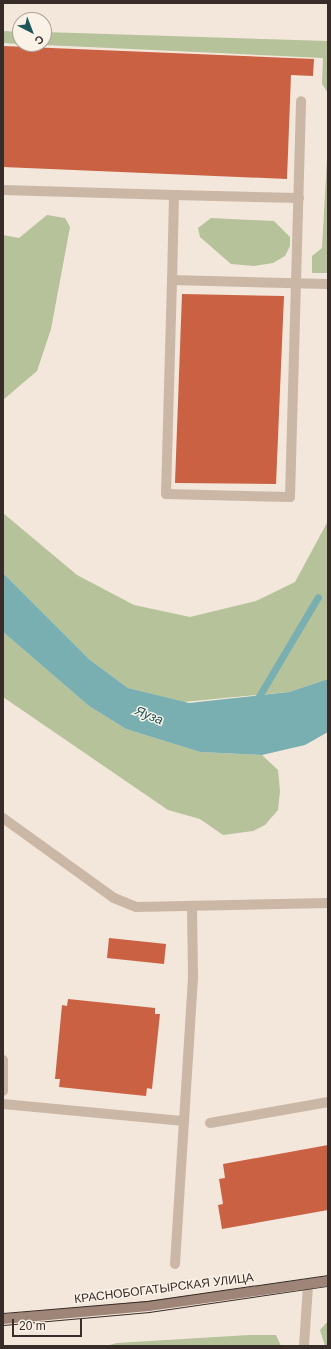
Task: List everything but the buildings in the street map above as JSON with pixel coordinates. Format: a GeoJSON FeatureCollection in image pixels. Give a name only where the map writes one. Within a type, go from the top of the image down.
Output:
{"type":"FeatureCollection","features":[{"type":"Feature","properties":{"kind":"main road","name":"КРАСНОБОГАТЫРСКАЯ УЛИЦА"},"geometry":{"type":"LineString","coordinates":[[3,1319],[148,1306],[308,1285],[328,1281]]}},
{"type":"Feature","properties":{"kind":"lane"},"geometry":{"type":"LineString","coordinates":[[174,195],[166,494],[290,497],[301,101]]}},
{"type":"Feature","properties":{"kind":"lane"},"geometry":{"type":"LineString","coordinates":[[3,190],[298,198]]}},
{"type":"Feature","properties":{"kind":"lane"},"geometry":{"type":"LineString","coordinates":[[172,280],[328,284]]}},
{"type":"Feature","properties":{"kind":"lane"},"geometry":{"type":"LineString","coordinates":[[3,818],[124,904],[148,908],[328,903]]}},
{"type":"Feature","properties":{"kind":"lane"},"geometry":{"type":"LineString","coordinates":[[176,1264],[193,977],[192,907]]}},
{"type":"Feature","properties":{"kind":"lane"},"geometry":{"type":"LineString","coordinates":[[3,1060],[3,1091]]}},
{"type":"Feature","properties":{"kind":"lane"},"geometry":{"type":"LineString","coordinates":[[210,1123],[328,1102]]}},
{"type":"Feature","properties":{"kind":"lane"},"geometry":{"type":"LineString","coordinates":[[3,1104],[184,1121]]}},
{"type":"Feature","properties":{"kind":"lane"},"geometry":{"type":"LineString","coordinates":[[304,1346],[308,1285]]}},
{"type":"Feature","properties":{"kind":"green space"},"geometry":{"type":"Polygon","coordinates":[[[3,31],[12,32],[12,44],[3,43],[3,31]]]}},
{"type":"Feature","properties":{"kind":"green space"},"geometry":{"type":"Polygon","coordinates":[[[52,32],[328,41],[328,93],[322,84],[323,58],[52,45],[52,32]]]}},
{"type":"Feature","properties":{"kind":"green space"},"geometry":{"type":"Polygon","coordinates":[[[328,140],[328,273],[312,273],[312,256],[322,248],[328,140]]]}},
{"type":"Feature","properties":{"kind":"green space"},"geometry":{"type":"Polygon","coordinates":[[[47,215],[65,218],[70,227],[51,329],[37,371],[3,400],[3,235],[19,238],[47,215]]]}},
{"type":"Feature","properties":{"kind":"green space"},"geometry":{"type":"Polygon","coordinates":[[[211,218],[274,221],[290,237],[290,246],[285,256],[273,263],[254,266],[231,264],[200,237],[198,228],[211,218]]]}},
{"type":"Feature","properties":{"kind":"green space"},"geometry":{"type":"Polygon","coordinates":[[[3,513],[77,575],[134,605],[190,617],[256,601],[295,582],[328,521],[328,679],[289,692],[183,702],[128,688],[90,660],[3,573],[3,513]]]}},
{"type":"Feature","properties":{"kind":"green space"},"geometry":{"type":"Polygon","coordinates":[[[3,632],[89,706],[126,729],[200,752],[262,755],[278,770],[280,791],[278,810],[265,825],[253,831],[223,835],[200,819],[168,810],[3,697],[3,632]]]}},
{"type":"Feature","properties":{"kind":"green space"},"geometry":{"type":"Polygon","coordinates":[[[328,1321],[328,1346],[325,1346],[320,1330],[328,1321]]]}},
{"type":"Feature","properties":{"kind":"green space"},"geometry":{"type":"Polygon","coordinates":[[[249,1335],[276,1335],[281,1346],[106,1346],[117,1343],[249,1335]]]}},
{"type":"Feature","properties":{"kind":"water","name":"Яуза"},"geometry":{"type":"Polygon","coordinates":[[[3,573],[90,660],[128,688],[189,703],[289,692],[328,679],[328,732],[305,745],[262,755],[200,752],[126,729],[89,706],[3,632],[3,573]]]}},
{"type":"Feature","properties":{"kind":"waterway"},"geometry":{"type":"LineString","coordinates":[[255,703],[318,597]]}},
{"type":"Feature","properties":{"kind":"tram line"},"geometry":{"type":"LineString","coordinates":[[3,1313],[147,1301],[328,1275]]}},
{"type":"Feature","properties":{"kind":"tram line"},"geometry":{"type":"LineString","coordinates":[[3,1325],[149,1312],[328,1286]]}}]}
